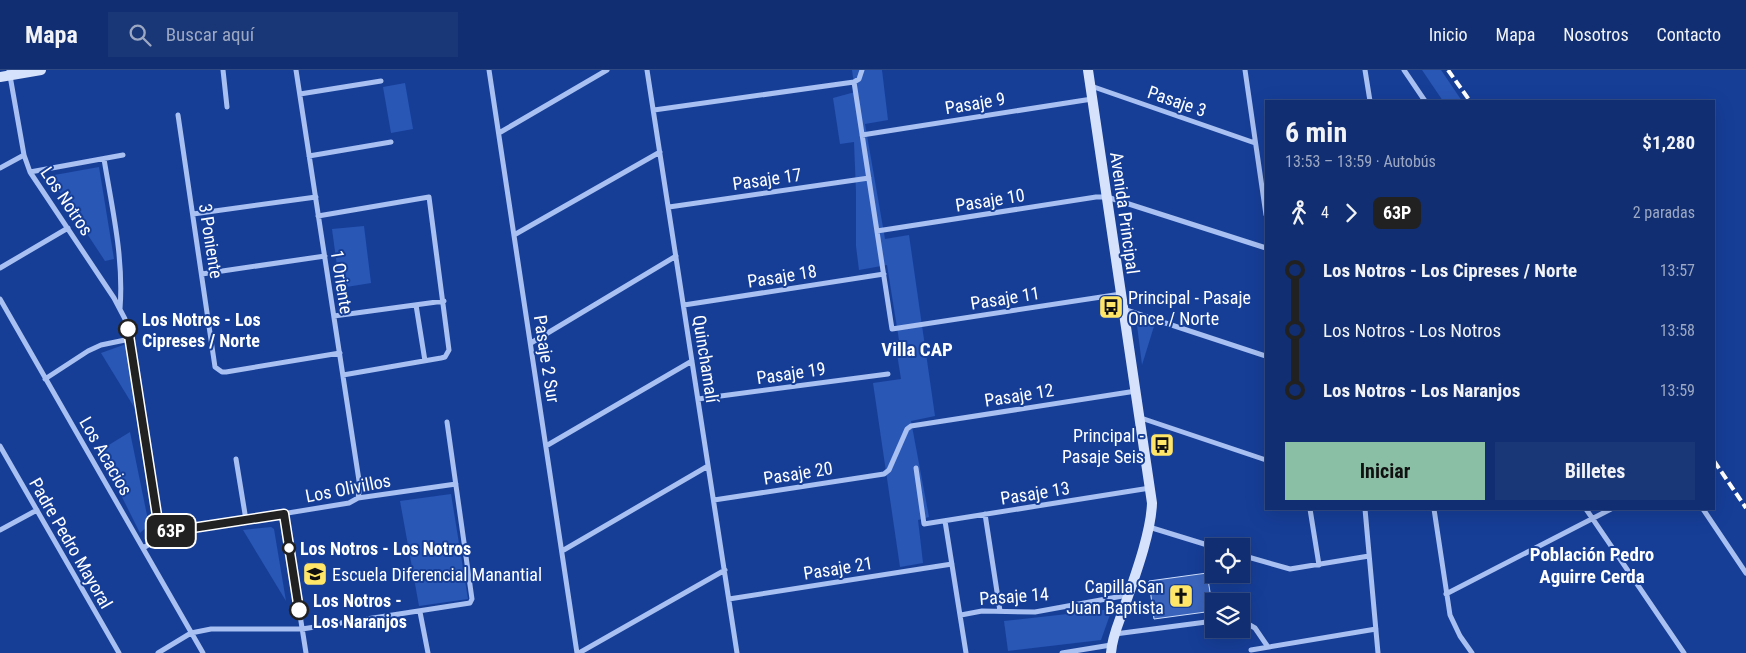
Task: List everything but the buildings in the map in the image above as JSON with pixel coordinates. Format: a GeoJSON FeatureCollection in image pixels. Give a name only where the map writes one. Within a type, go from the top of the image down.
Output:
{"type":"FeatureCollection","features":[{"type":"Feature","properties":{"kind":"main road"},"geometry":{"type":"LineString","coordinates":[[6,74],[41,70]]}},
{"type":"Feature","properties":{"kind":"main road","name":"Avenida Principal"},"geometry":{"type":"LineString","coordinates":[[1088,70],[1141,418],[1152,503],[1149,527],[1112,649]]}},
{"type":"Feature","properties":{"kind":"street"},"geometry":{"type":"LineString","coordinates":[[223,70],[228,107]]}},
{"type":"Feature","properties":{"kind":"street","name":"1 Oriente"},"geometry":{"type":"LineString","coordinates":[[296,70],[360,487],[358,498]]}},
{"type":"Feature","properties":{"kind":"street","name":"Pasaje 2 Sur"},"geometry":{"type":"LineString","coordinates":[[489,70],[578,653]]}},
{"type":"Feature","properties":{"kind":"street"},"geometry":{"type":"LineString","coordinates":[[499,133],[607,70]]}},
{"type":"Feature","properties":{"kind":"street","name":"Quinchamalí"},"geometry":{"type":"LineString","coordinates":[[647,70],[737,653]]}},
{"type":"Feature","properties":{"kind":"street"},"geometry":{"type":"LineString","coordinates":[[654,110],[854,82],[859,79],[862,70]]}},
{"type":"Feature","properties":{"kind":"street"},"geometry":{"type":"LineString","coordinates":[[1245,70],[1265,208]]}},
{"type":"Feature","properties":{"kind":"street"},"geometry":{"type":"LineString","coordinates":[[1365,70],[1370,100]]}},
{"type":"Feature","properties":{"kind":"street"},"geometry":{"type":"LineString","coordinates":[[1404,70],[1424,100]]}},
{"type":"Feature","properties":{"kind":"street","name":"Los Notros"},"geometry":{"type":"LineString","coordinates":[[6,74],[24,155],[30,172],[120,309],[130,339],[157,518],[161,525],[168,530]]}},
{"type":"Feature","properties":{"kind":"street"},"geometry":{"type":"LineString","coordinates":[[300,94],[381,82]]}},
{"type":"Feature","properties":{"kind":"street"},"geometry":{"type":"LineString","coordinates":[[854,82],[884,274]]}},
{"type":"Feature","properties":{"kind":"street","name":"Pasaje 3"},"geometry":{"type":"LineString","coordinates":[[1090,86],[1256,143]]}},
{"type":"Feature","properties":{"kind":"street","name":"Pasaje 9"},"geometry":{"type":"LineString","coordinates":[[862,135],[1092,99]]}},
{"type":"Feature","properties":{"kind":"street","name":"3 Poniente"},"geometry":{"type":"LineString","coordinates":[[178,115],[214,363],[218,371],[226,372],[340,353]]}},
{"type":"Feature","properties":{"kind":"street"},"geometry":{"type":"LineString","coordinates":[[309,156],[391,142]]}},
{"type":"Feature","properties":{"kind":"street"},"geometry":{"type":"LineString","coordinates":[[514,235],[660,152]]}},
{"type":"Feature","properties":{"kind":"street"},"geometry":{"type":"LineString","coordinates":[[0,168],[24,155]]}},
{"type":"Feature","properties":{"kind":"street"},"geometry":{"type":"LineString","coordinates":[[30,172],[123,155]]}},
{"type":"Feature","properties":{"kind":"street","name":"Los Notros"},"geometry":{"type":"LineString","coordinates":[[104,158],[121,263],[120,309]]}},
{"type":"Feature","properties":{"kind":"street","name":"Pasaje 17"},"geometry":{"type":"LineString","coordinates":[[668,207],[869,178]]}},
{"type":"Feature","properties":{"kind":"street"},"geometry":{"type":"LineString","coordinates":[[318,216],[429,196],[450,346],[448,354],[445,357],[343,375]]}},
{"type":"Feature","properties":{"kind":"street"},"geometry":{"type":"LineString","coordinates":[[193,214],[316,197]]}},
{"type":"Feature","properties":{"kind":"street","name":"Pasaje 10"},"geometry":{"type":"LineString","coordinates":[[877,231],[1087,198],[1107,198],[1265,248]]}},
{"type":"Feature","properties":{"kind":"street"},"geometry":{"type":"LineString","coordinates":[[0,268],[68,228]]}},
{"type":"Feature","properties":{"kind":"street"},"geometry":{"type":"LineString","coordinates":[[202,274],[325,256]]}},
{"type":"Feature","properties":{"kind":"street"},"geometry":{"type":"LineString","coordinates":[[530,343],[676,256]]}},
{"type":"Feature","properties":{"kind":"street","name":"Pasaje 11"},"geometry":{"type":"LineString","coordinates":[[884,274],[892,328],[1121,294]]}},
{"type":"Feature","properties":{"kind":"street","name":"Pasaje 18"},"geometry":{"type":"LineString","coordinates":[[684,305],[884,274]]}},
{"type":"Feature","properties":{"kind":"street","name":"Los Acacios"},"geometry":{"type":"LineString","coordinates":[[0,299],[203,653]]}},
{"type":"Feature","properties":{"kind":"street"},"geometry":{"type":"LineString","coordinates":[[334,316],[444,301]]}},
{"type":"Feature","properties":{"kind":"street"},"geometry":{"type":"LineString","coordinates":[[416,304],[425,361]]}},
{"type":"Feature","properties":{"kind":"street"},"geometry":{"type":"LineString","coordinates":[[1123,308],[1265,356]]}},
{"type":"Feature","properties":{"kind":"street"},"geometry":{"type":"LineString","coordinates":[[45,379],[95,347],[130,339]]}},
{"type":"Feature","properties":{"kind":"street"},"geometry":{"type":"LineString","coordinates":[[546,446],[692,362]]}},
{"type":"Feature","properties":{"kind":"street","name":"Pasaje 19"},"geometry":{"type":"LineString","coordinates":[[698,399],[888,374]]}},
{"type":"Feature","properties":{"kind":"street","name":"Pasaje 12"},"geometry":{"type":"LineString","coordinates":[[887,472],[907,429],[911,426],[1136,391]]}},
{"type":"Feature","properties":{"kind":"street"},"geometry":{"type":"LineString","coordinates":[[1141,418],[1265,460]]}},
{"type":"Feature","properties":{"kind":"street"},"geometry":{"type":"LineString","coordinates":[[158,653],[192,633],[211,629],[302,629],[470,603],[472,599],[447,422]]}},
{"type":"Feature","properties":{"kind":"street","name":"Padre Pedro Mayoral"},"geometry":{"type":"LineString","coordinates":[[0,446],[119,653]]}},
{"type":"Feature","properties":{"kind":"street"},"geometry":{"type":"LineString","coordinates":[[142,548],[156,541],[168,530],[178,531],[246,520],[236,459]]}},
{"type":"Feature","properties":{"kind":"street"},"geometry":{"type":"LineString","coordinates":[[562,551],[708,466]]}},
{"type":"Feature","properties":{"kind":"street","name":"Pasaje 13"},"geometry":{"type":"LineString","coordinates":[[916,468],[924,524],[1151,488]]}},
{"type":"Feature","properties":{"kind":"street","name":"Pasaje 20"},"geometry":{"type":"LineString","coordinates":[[714,500],[887,472]]}},
{"type":"Feature","properties":{"kind":"street","name":"Los Olivillos"},"geometry":{"type":"LineString","coordinates":[[246,520],[349,503],[358,498],[456,484]]}},
{"type":"Feature","properties":{"kind":"street"},"geometry":{"type":"LineString","coordinates":[[0,530],[37,510]]}},
{"type":"Feature","properties":{"kind":"street"},"geometry":{"type":"LineString","coordinates":[[1310,510],[1319,565]]}},
{"type":"Feature","properties":{"kind":"street"},"geometry":{"type":"LineString","coordinates":[[1365,510],[1378,653]]}},
{"type":"Feature","properties":{"kind":"street"},"geometry":{"type":"LineString","coordinates":[[1434,510],[1450,615],[1454,626],[1472,653]]}},
{"type":"Feature","properties":{"kind":"street"},"geometry":{"type":"LineString","coordinates":[[1587,510],[1684,653]]}},
{"type":"Feature","properties":{"kind":"street"},"geometry":{"type":"LineString","coordinates":[[1446,594],[1609,510]]}},
{"type":"Feature","properties":{"kind":"street"},"geometry":{"type":"LineString","coordinates":[[1703,510],[1746,573]]}},
{"type":"Feature","properties":{"kind":"street"},"geometry":{"type":"LineString","coordinates":[[284,514],[306,653]]}},
{"type":"Feature","properties":{"kind":"street"},"geometry":{"type":"LineString","coordinates":[[985,514],[1000,611]]}},
{"type":"Feature","properties":{"kind":"street"},"geometry":{"type":"LineString","coordinates":[[945,521],[966,653]]}},
{"type":"Feature","properties":{"kind":"street"},"geometry":{"type":"LineString","coordinates":[[1149,527],[1205,543]]}},
{"type":"Feature","properties":{"kind":"street"},"geometry":{"type":"LineString","coordinates":[[1250,558],[1290,569],[1369,556]]}},
{"type":"Feature","properties":{"kind":"street","name":"Pasaje 21"},"geometry":{"type":"LineString","coordinates":[[729,599],[952,564]]}},
{"type":"Feature","properties":{"kind":"street"},"geometry":{"type":"LineString","coordinates":[[578,653],[724,570]]}},
{"type":"Feature","properties":{"kind":"street","name":"Pasaje 14"},"geometry":{"type":"LineString","coordinates":[[961,615],[982,611],[1035,612],[1129,595]]}},
{"type":"Feature","properties":{"kind":"street"},"geometry":{"type":"LineString","coordinates":[[420,612],[428,653]]}},
{"type":"Feature","properties":{"kind":"street"},"geometry":{"type":"LineString","coordinates":[[1115,634],[1205,622]]}},
{"type":"Feature","properties":{"kind":"street"},"geometry":{"type":"LineString","coordinates":[[1250,626],[1268,647]]}},
{"type":"Feature","properties":{"kind":"street"},"geometry":{"type":"LineString","coordinates":[[1251,650],[1376,629]]}},
{"type":"Feature","properties":{"kind":"street"},"geometry":{"type":"LineString","coordinates":[[1062,653],[1112,649]]}},
{"type":"Feature","properties":{"kind":"shaded area"},"geometry":{"type":"Polygon","coordinates":[[[852,70],[882,70],[888,120],[865,124],[885,239],[909,235],[935,416],[911,421],[929,517],[918,520],[923,563],[900,567],[873,383],[901,379],[895,341],[899,340],[887,265],[859,270],[856,246],[854,142],[840,144],[833,98],[855,92],[852,70]]]}},
{"type":"Feature","properties":{"kind":"shaded area"},"geometry":{"type":"Polygon","coordinates":[[[1422,70],[1441,70],[1461,100],[1442,100],[1422,70]]]}},
{"type":"Feature","properties":{"kind":"shaded area"},"geometry":{"type":"Polygon","coordinates":[[[405,83],[413,129],[391,133],[383,87],[405,83]]]}},
{"type":"Feature","properties":{"kind":"shaded area"},"geometry":{"type":"Polygon","coordinates":[[[99,167],[114,259],[105,261],[49,176],[99,167]]]}},
{"type":"Feature","properties":{"kind":"shaded area"},"geometry":{"type":"Polygon","coordinates":[[[364,226],[371,283],[340,288],[332,229],[364,226]]]}},
{"type":"Feature","properties":{"kind":"shaded area"},"geometry":{"type":"Polygon","coordinates":[[[1136,317],[1155,323],[1142,365],[1136,317]]]}},
{"type":"Feature","properties":{"kind":"shaded area"},"geometry":{"type":"Polygon","coordinates":[[[129,343],[134,407],[101,353],[129,343]]]}},
{"type":"Feature","properties":{"kind":"shaded area"},"geometry":{"type":"Polygon","coordinates":[[[130,432],[149,525],[140,533],[99,451],[130,432]]]}},
{"type":"Feature","properties":{"kind":"shaded area"},"geometry":{"type":"Polygon","coordinates":[[[451,494],[468,599],[419,606],[400,501],[451,494]]]}},
{"type":"Feature","properties":{"kind":"shaded area"},"geometry":{"type":"Polygon","coordinates":[[[271,527],[274,529],[286,601],[243,530],[271,527]]]}},
{"type":"Feature","properties":{"kind":"shaded area"},"geometry":{"type":"Polygon","coordinates":[[[1112,609],[1101,640],[1008,651],[1004,621],[1112,609]]]}},
{"type":"Feature","properties":{"kind":"railway"},"geometry":{"type":"LineString","coordinates":[[1448,70],[1469,100]]}},
{"type":"Feature","properties":{"kind":"railway"},"geometry":{"type":"LineString","coordinates":[[1715,462],[1746,508]]}},
{"type":"Feature","properties":{"kind":"bus line","name":"63P"},"geometry":{"type":"LineString","coordinates":[[128,329],[158,522],[164,528],[173,531],[284,514],[299,610]]}},
{"type":"Feature","properties":{"kind":"place","name":"Principal - Pasaje Once / Norte"},"geometry":{"type":"Point","coordinates":[1111,307]}},
{"type":"Feature","properties":{"kind":"place","name":"Los Notros - Los Cipreses / Norte"},"geometry":{"type":"Point","coordinates":[128,329]}},
{"type":"Feature","properties":{"kind":"place","name":"Principal - Pasaje Seis"},"geometry":{"type":"Point","coordinates":[1162,445]}},
{"type":"Feature","properties":{"kind":"place","name":"Los Notros - Los Notros"},"geometry":{"type":"Point","coordinates":[289,548]}},
{"type":"Feature","properties":{"kind":"place","name":"Escuela Diferencial Manantial"},"geometry":{"type":"Point","coordinates":[315,574]}},
{"type":"Feature","properties":{"kind":"place","name":"Capilla San Juan Baptista"},"geometry":{"type":"Point","coordinates":[1181,596]}},
{"type":"Feature","properties":{"kind":"place","name":"Los Notros - Los Naranjos"},"geometry":{"type":"Point","coordinates":[299,610]}},
{"type":"Feature","properties":{"kind":"district","name":"Villa CAP"},"geometry":{"type":"Point","coordinates":[917,349]}},
{"type":"Feature","properties":{"kind":"district","name":"Población Pedro Aguirre Cerda"},"geometry":{"type":"Point","coordinates":[1592,565]}}]}
